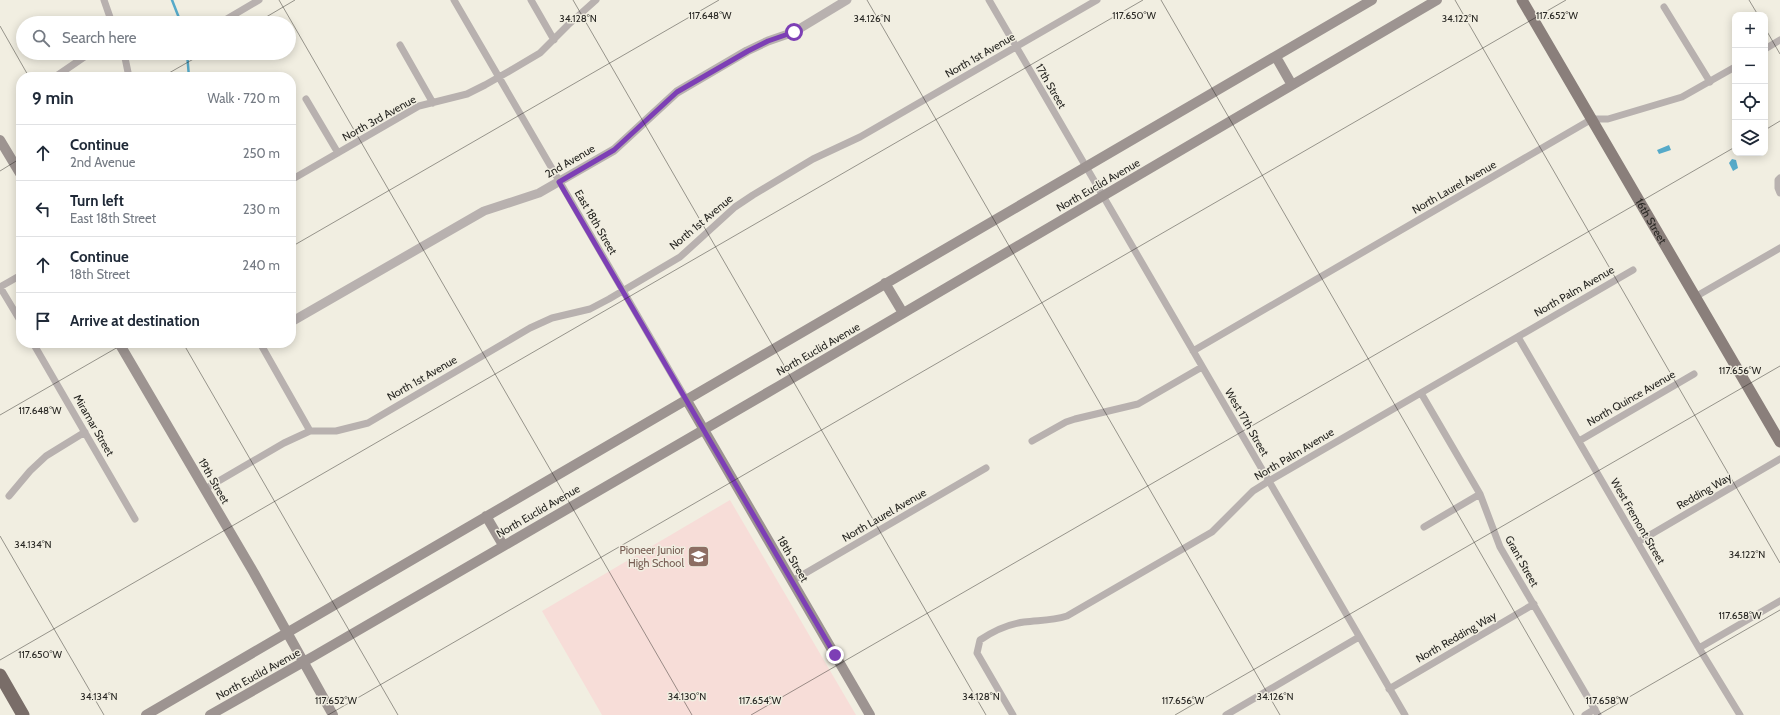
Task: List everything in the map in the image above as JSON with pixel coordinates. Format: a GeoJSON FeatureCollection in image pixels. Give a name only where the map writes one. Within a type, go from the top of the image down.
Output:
{"type":"FeatureCollection","features":[{"type":"Feature","properties":{"kind":"highway"},"geometry":{"type":"LineString","coordinates":[[0,675],[23,715]]}},
{"type":"Feature","properties":{"kind":"main road","name":"North Euclid Avenue"},"geometry":{"type":"LineString","coordinates":[[146,715],[1372,0]]}},
{"type":"Feature","properties":{"kind":"main road","name":"North Euclid Avenue"},"geometry":{"type":"LineString","coordinates":[[210,715],[903,313],[1437,0]]}},
{"type":"Feature","properties":{"kind":"main road","name":"16th Street"},"geometry":{"type":"LineString","coordinates":[[1522,0],[1780,442]]}},
{"type":"Feature","properties":{"kind":"main road"},"geometry":{"type":"LineString","coordinates":[[1276,57],[1292,85]]}},
{"type":"Feature","properties":{"kind":"main road"},"geometry":{"type":"LineString","coordinates":[[0,140],[16,167]]}},
{"type":"Feature","properties":{"kind":"main road"},"geometry":{"type":"LineString","coordinates":[[885,283],[903,313]]}},
{"type":"Feature","properties":{"kind":"main road","name":"19th Street"},"geometry":{"type":"LineString","coordinates":[[123,348],[254,573],[302,662],[333,715]]}},
{"type":"Feature","properties":{"kind":"main road","name":"East 18th Street"},"geometry":{"type":"LineString","coordinates":[[686,399],[695,414]]}},
{"type":"Feature","properties":{"kind":"main road","name":"18th Street"},"geometry":{"type":"LineString","coordinates":[[695,414],[870,715]]}},
{"type":"Feature","properties":{"kind":"main road"},"geometry":{"type":"LineString","coordinates":[[486,516],[503,545]]}},
{"type":"Feature","properties":{"kind":"street"},"geometry":{"type":"LineString","coordinates":[[104,0],[110,16]]}},
{"type":"Feature","properties":{"kind":"street"},"geometry":{"type":"LineString","coordinates":[[232,16],[259,0]]}},
{"type":"Feature","properties":{"kind":"street","name":"East 18th Street"},"geometry":{"type":"LineString","coordinates":[[454,0],[686,399]]}},
{"type":"Feature","properties":{"kind":"street"},"geometry":{"type":"LineString","coordinates":[[531,0],[554,40]]}},
{"type":"Feature","properties":{"kind":"street","name":"North 3rd Avenue"},"geometry":{"type":"LineString","coordinates":[[296,177],[419,106],[467,94],[540,53],[568,24],[596,0]]}},
{"type":"Feature","properties":{"kind":"street","name":"2nd Avenue"},"geometry":{"type":"LineString","coordinates":[[296,319],[484,211],[539,193],[559,182],[614,150],[677,92],[748,51],[768,41],[794,32],[847,0]]}},
{"type":"Feature","properties":{"kind":"street","name":"17th Street"},"geometry":{"type":"LineString","coordinates":[[989,0],[1095,182]]}},
{"type":"Feature","properties":{"kind":"street","name":"North 1st Avenue"},"geometry":{"type":"LineString","coordinates":[[205,489],[284,443],[310,431],[336,431],[368,423],[530,328],[552,318],[590,309],[623,291],[680,257],[735,207],[753,195],[813,159],[860,137],[1097,0]]}},
{"type":"Feature","properties":{"kind":"street"},"geometry":{"type":"LineString","coordinates":[[1664,7],[1710,82]]}},
{"type":"Feature","properties":{"kind":"street"},"geometry":{"type":"LineString","coordinates":[[1767,48],[1780,40]]}},
{"type":"Feature","properties":{"kind":"street"},"geometry":{"type":"LineString","coordinates":[[400,45],[433,103]]}},
{"type":"Feature","properties":{"kind":"street"},"geometry":{"type":"LineString","coordinates":[[62,72],[80,60]]}},
{"type":"Feature","properties":{"kind":"street"},"geometry":{"type":"LineString","coordinates":[[125,60],[128,72]]}},
{"type":"Feature","properties":{"kind":"street","name":"North Laurel Avenue"},"geometry":{"type":"LineString","coordinates":[[1193,351],[1592,119],[1608,119],[1660,105],[1686,95],[1732,69]]}},
{"type":"Feature","properties":{"kind":"street"},"geometry":{"type":"LineString","coordinates":[[306,99],[338,153]]}},
{"type":"Feature","properties":{"kind":"street"},"geometry":{"type":"LineString","coordinates":[[1779,179],[1778,188],[1780,193]]}},
{"type":"Feature","properties":{"kind":"street","name":"West 17th Street"},"geometry":{"type":"LineString","coordinates":[[1095,182],[1405,715]]}},
{"type":"Feature","properties":{"kind":"street"},"geometry":{"type":"LineString","coordinates":[[1695,297],[1780,248]]}},
{"type":"Feature","properties":{"kind":"street","name":"North Palm Avenue"},"geometry":{"type":"LineString","coordinates":[[1013,715],[976,653],[980,640],[1022,622],[1050,621],[1067,616],[1212,532],[1253,491],[1269,481],[1633,270]]}},
{"type":"Feature","properties":{"kind":"street"},"geometry":{"type":"LineString","coordinates":[[16,278],[0,287],[16,314]]}},
{"type":"Feature","properties":{"kind":"street","name":"West Fremont Street"},"geometry":{"type":"LineString","coordinates":[[1518,337],[1734,708],[1740,715]]}},
{"type":"Feature","properties":{"kind":"street","name":"Miramar Street"},"geometry":{"type":"LineString","coordinates":[[36,348],[135,519]]}},
{"type":"Feature","properties":{"kind":"street"},"geometry":{"type":"LineString","coordinates":[[263,348],[310,431]]}},
{"type":"Feature","properties":{"kind":"street"},"geometry":{"type":"LineString","coordinates":[[1032,441],[1066,422],[1138,404],[1202,367]]}},
{"type":"Feature","properties":{"kind":"street","name":"North Quince Avenue"},"geometry":{"type":"LineString","coordinates":[[1579,441],[1694,374]]}},
{"type":"Feature","properties":{"kind":"street","name":"Grant Street"},"geometry":{"type":"LineString","coordinates":[[1421,393],[1480,494],[1500,547],[1597,712]]}},
{"type":"Feature","properties":{"kind":"street"},"geometry":{"type":"LineString","coordinates":[[9,496],[30,471],[46,456],[85,432]]}},
{"type":"Feature","properties":{"kind":"street","name":"Redding Way"},"geometry":{"type":"LineString","coordinates":[[1638,542],[1780,459]]}},
{"type":"Feature","properties":{"kind":"street","name":"North Laurel Avenue"},"geometry":{"type":"LineString","coordinates":[[792,581],[986,468]]}},
{"type":"Feature","properties":{"kind":"street"},"geometry":{"type":"LineString","coordinates":[[1424,527],[1480,494]]}},
{"type":"Feature","properties":{"kind":"street"},"geometry":{"type":"LineString","coordinates":[[1699,648],[1780,601]]}},
{"type":"Feature","properties":{"kind":"street","name":"North Redding Way"},"geometry":{"type":"LineString","coordinates":[[1389,689],[1534,604]]}},
{"type":"Feature","properties":{"kind":"street"},"geometry":{"type":"LineString","coordinates":[[1226,715],[1359,637]]}},
{"type":"Feature","properties":{"kind":"street"},"geometry":{"type":"LineString","coordinates":[[1585,715],[1597,712]]}},
{"type":"Feature","properties":{"kind":"shaded area","name":"Pioneer Junior High School"},"geometry":{"type":"Polygon","coordinates":[[[730,500],[856,715],[602,715],[542,611],[730,500]]]}},
{"type":"Feature","properties":{"kind":"water"},"geometry":{"type":"Polygon","coordinates":[[[1669,145],[1671,150],[1659,154],[1657,150],[1669,145]]]}},
{"type":"Feature","properties":{"kind":"water"},"geometry":{"type":"Polygon","coordinates":[[[1732,159],[1736,160],[1738,168],[1733,171],[1729,163],[1732,159]]]}},
{"type":"Feature","properties":{"kind":"waterway"},"geometry":{"type":"LineString","coordinates":[[172,0],[178,16]]}},
{"type":"Feature","properties":{"kind":"waterway"},"geometry":{"type":"LineString","coordinates":[[188,60],[189,72]]}},
{"type":"Feature","properties":{"kind":"place","name":"Pioneer Junior High School"},"geometry":{"type":"Point","coordinates":[699,556]}},
{"type":"Feature","properties":{"kind":"route"},"geometry":{"type":"LineString","coordinates":[[794,32],[768,41],[748,51],[677,92],[614,150],[559,182],[835,655]]}}]}
